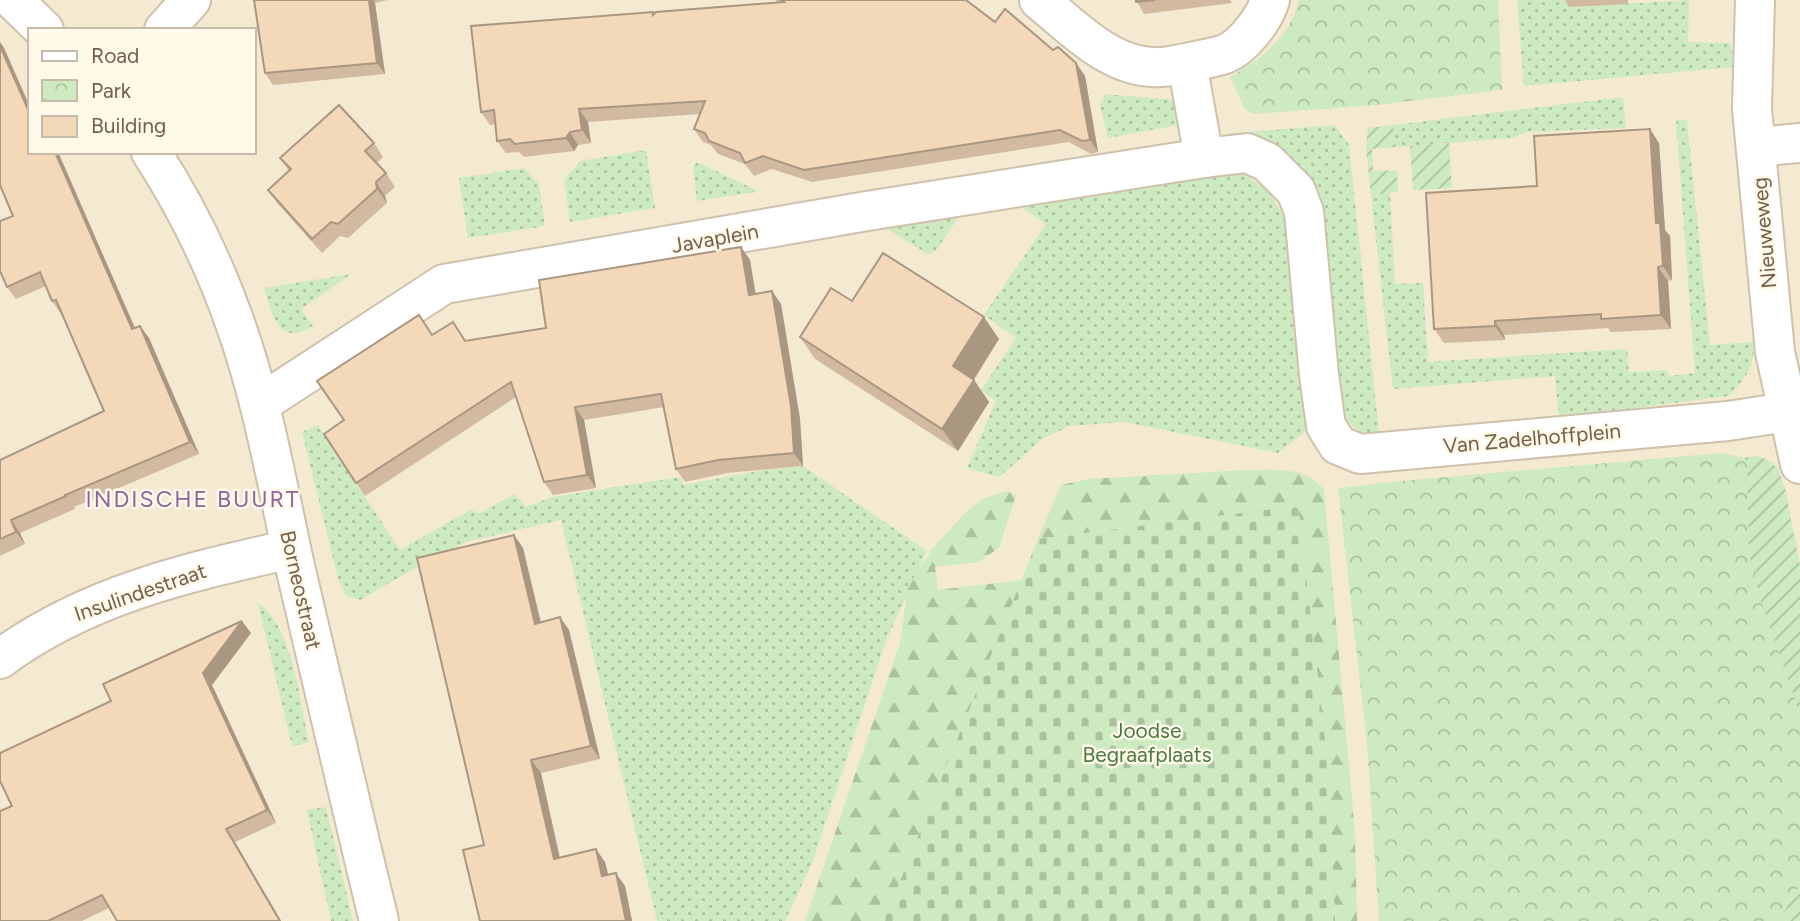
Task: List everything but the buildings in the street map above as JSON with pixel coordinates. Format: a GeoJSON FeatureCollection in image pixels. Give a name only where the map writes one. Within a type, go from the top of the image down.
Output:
{"type":"FeatureCollection","features":[{"type":"Feature","properties":{"kind":"street"},"geometry":{"type":"LineString","coordinates":[[13,0],[42,28]]}},
{"type":"Feature","properties":{"kind":"street"},"geometry":{"type":"LineString","coordinates":[[166,28],[191,0]]}},
{"type":"Feature","properties":{"kind":"street"},"geometry":{"type":"LineString","coordinates":[[1040,0],[1109,55],[1133,64],[1159,67],[1227,53],[1251,33],[1267,10],[1270,0]]}},
{"type":"Feature","properties":{"kind":"street","name":"Nieuweweg"},"geometry":{"type":"LineString","coordinates":[[1755,0],[1752,109],[1774,352],[1794,411],[1800,464]]}},
{"type":"Feature","properties":{"kind":"street"},"geometry":{"type":"LineString","coordinates":[[1187,63],[1203,158]]}},
{"type":"Feature","properties":{"kind":"street"},"geometry":{"type":"LineString","coordinates":[[1756,147],[1800,143]]}},
{"type":"Feature","properties":{"kind":"street","name":"Javaplein"},"geometry":{"type":"LineString","coordinates":[[260,404],[444,285],[867,211],[1247,153],[1266,163],[1296,191],[1304,212],[1319,375]]}},
{"type":"Feature","properties":{"kind":"street","name":"Borneostraat"},"geometry":{"type":"LineString","coordinates":[[152,154],[173,186],[206,251],[236,324],[260,404],[291,549],[379,921]]}},
{"type":"Feature","properties":{"kind":"street","name":"Van Zadelhoffplein"},"geometry":{"type":"LineString","coordinates":[[1319,375],[1326,426],[1338,445],[1360,454],[1728,421],[1794,411]]}},
{"type":"Feature","properties":{"kind":"street","name":"Insulindestraat"},"geometry":{"type":"LineString","coordinates":[[0,659],[62,619],[115,596],[208,568],[291,549]]}},
{"type":"Feature","properties":{"kind":"shaded area"},"geometry":{"type":"Polygon","coordinates":[[[0,0],[1800,0],[1800,921],[0,921],[0,0]]]}},
{"type":"Feature","properties":{"kind":"green space"},"geometry":{"type":"Polygon","coordinates":[[[1299,0],[1498,0],[1502,90],[1377,105],[1253,114],[1245,109],[1230,77],[1263,55],[1282,36],[1299,0]]]}},
{"type":"Feature","properties":{"kind":"green space"},"geometry":{"type":"Polygon","coordinates":[[[1517,0],[1569,0],[1570,7],[1689,0],[1688,42],[1731,43],[1733,67],[1524,86],[1517,0]]]}},
{"type":"Feature","properties":{"kind":"green space"},"geometry":{"type":"Polygon","coordinates":[[[1105,94],[1173,100],[1178,125],[1108,138],[1100,106],[1105,94]]]}},
{"type":"Feature","properties":{"kind":"green space"},"geometry":{"type":"Polygon","coordinates":[[[1623,97],[1626,128],[1525,132],[1513,138],[1396,147],[1393,125],[1623,97]]]}},
{"type":"Feature","properties":{"kind":"green space"},"geometry":{"type":"Polygon","coordinates":[[[1676,120],[1687,120],[1710,345],[1754,342],[1748,372],[1728,396],[1559,418],[1555,376],[1393,389],[1371,195],[1390,193],[1395,284],[1423,283],[1428,362],[1627,349],[1629,372],[1667,370],[1669,376],[1695,373],[1676,120]]]}},
{"type":"Feature","properties":{"kind":"green space"},"geometry":{"type":"Polygon","coordinates":[[[1335,125],[1349,145],[1379,434],[1355,428],[1345,417],[1335,393],[1324,213],[1313,183],[1283,152],[1224,134],[1335,125]]]}},
{"type":"Feature","properties":{"kind":"green space"},"geometry":{"type":"Polygon","coordinates":[[[1393,125],[1396,147],[1372,149],[1373,171],[1397,170],[1398,192],[1371,195],[1366,147],[1368,128],[1393,125]]]}},
{"type":"Feature","properties":{"kind":"green space"},"geometry":{"type":"Polygon","coordinates":[[[1449,143],[1452,188],[1413,190],[1410,146],[1449,143]]]}},
{"type":"Feature","properties":{"kind":"green space"},"geometry":{"type":"Polygon","coordinates":[[[646,150],[655,208],[570,222],[564,180],[580,161],[646,150]]]}},
{"type":"Feature","properties":{"kind":"green space"},"geometry":{"type":"Polygon","coordinates":[[[697,162],[756,190],[697,201],[693,167],[697,162]]]}},
{"type":"Feature","properties":{"kind":"green space"},"geometry":{"type":"Polygon","coordinates":[[[524,168],[539,184],[545,226],[468,238],[459,178],[524,168]]]}},
{"type":"Feature","properties":{"kind":"green space"},"geometry":{"type":"Polygon","coordinates":[[[1239,172],[1268,190],[1287,223],[1315,424],[1278,453],[1124,422],[1070,426],[1044,438],[999,477],[967,468],[996,401],[981,390],[1016,338],[984,315],[1046,224],[1019,205],[1023,199],[1239,172]]]}},
{"type":"Feature","properties":{"kind":"green space"},"geometry":{"type":"Polygon","coordinates":[[[960,215],[935,252],[928,254],[889,230],[893,223],[960,215]]]}},
{"type":"Feature","properties":{"kind":"green space"},"geometry":{"type":"Polygon","coordinates":[[[351,274],[301,309],[313,326],[292,333],[284,331],[278,325],[264,288],[351,274]]]}},
{"type":"Feature","properties":{"kind":"green space"},"geometry":{"type":"Polygon","coordinates":[[[318,425],[400,550],[470,510],[480,513],[515,494],[526,507],[552,497],[680,477],[683,485],[764,470],[803,466],[927,551],[887,638],[813,861],[785,921],[657,921],[561,520],[469,541],[360,600],[346,596],[338,578],[302,432],[318,425]]]}},
{"type":"Feature","properties":{"kind":"green space"},"geometry":{"type":"Polygon","coordinates":[[[1722,453],[1744,458],[1757,456],[1770,461],[1778,469],[1785,489],[1800,566],[1800,921],[1379,921],[1367,743],[1338,488],[1722,453]]]}},
{"type":"Feature","properties":{"kind":"green space"},"geometry":{"type":"Polygon","coordinates":[[[1757,456],[1770,461],[1778,469],[1785,489],[1800,566],[1800,714],[1761,601],[1749,553],[1747,461],[1744,458],[1757,456]]]}},
{"type":"Feature","properties":{"kind":"green space"},"geometry":{"type":"Polygon","coordinates":[[[1248,470],[1299,473],[1317,482],[1324,490],[1355,832],[1357,921],[1335,921],[1328,766],[1298,506],[1038,539],[1061,485],[1088,479],[1248,470]]]}},
{"type":"Feature","properties":{"kind":"green space"},"geometry":{"type":"Polygon","coordinates":[[[1007,491],[1016,495],[999,548],[978,562],[935,567],[938,590],[1022,580],[884,921],[805,921],[900,643],[908,586],[933,548],[967,511],[984,498],[1007,491]]]}},
{"type":"Feature","properties":{"kind":"green space","name":"Joodse Begraafplaats"},"geometry":{"type":"Polygon","coordinates":[[[1298,506],[1328,766],[1335,921],[884,921],[1038,539],[1298,506]]]}},
{"type":"Feature","properties":{"kind":"green space"},"geometry":{"type":"Polygon","coordinates":[[[258,603],[270,614],[287,647],[309,742],[292,746],[258,603]]]}},
{"type":"Feature","properties":{"kind":"green space"},"geometry":{"type":"Polygon","coordinates":[[[326,807],[353,921],[331,921],[307,810],[326,807]]]}},
{"type":"Feature","properties":{"kind":"green space"},"geometry":{"type":"Polygon","coordinates":[[[1800,884],[1800,921],[1780,921],[1780,920],[1800,884]]]}},
{"type":"Feature","properties":{"kind":"district","name":"INDISCHE BUURT"},"geometry":{"type":"Point","coordinates":[193,499]}}]}
